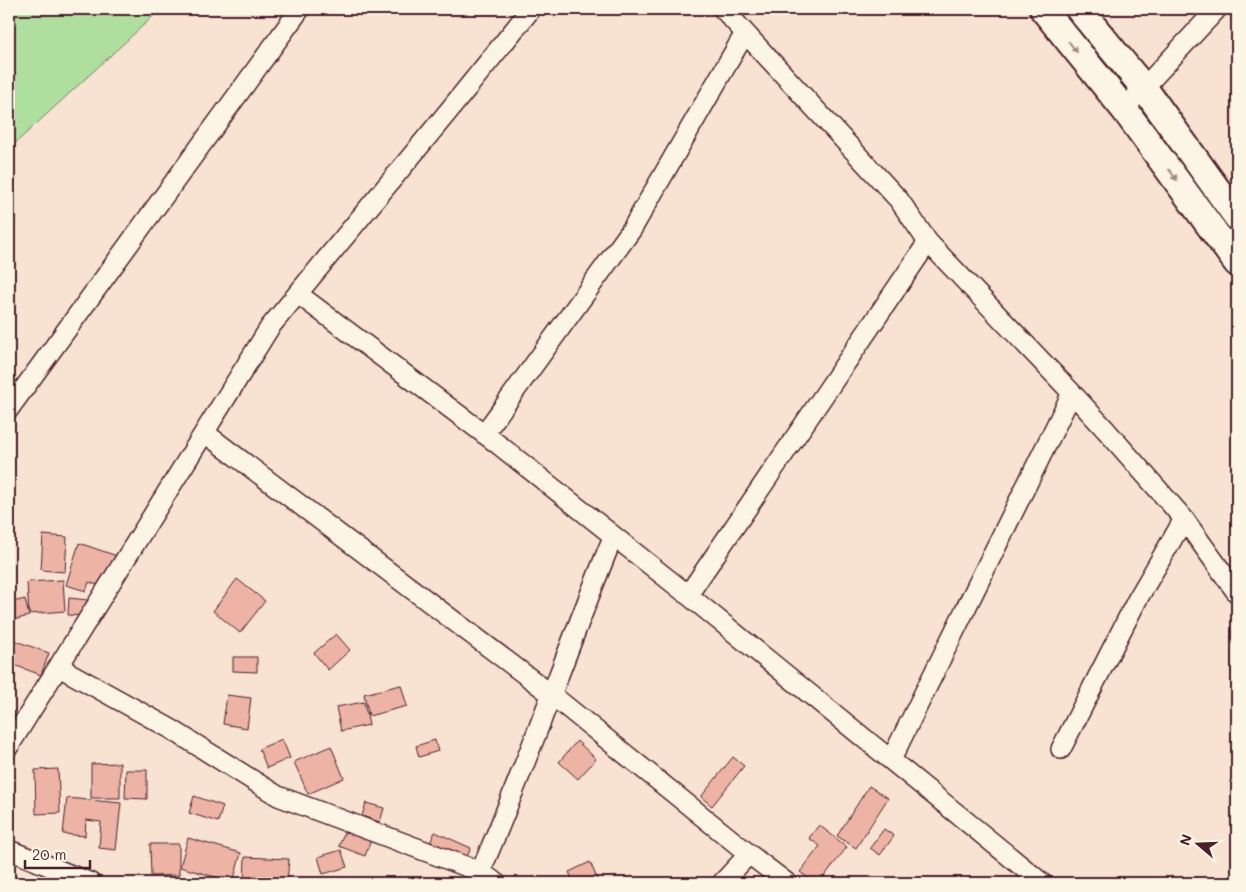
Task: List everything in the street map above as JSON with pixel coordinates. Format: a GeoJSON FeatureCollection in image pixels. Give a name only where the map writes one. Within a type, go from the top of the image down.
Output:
{"type":"FeatureCollection","features":[{"type":"Feature","properties":{"kind":"main road"},"geometry":{"type":"LineString","coordinates":[[1043,9],[1124,109],[1237,263]]}},
{"type":"Feature","properties":{"kind":"main road"},"geometry":{"type":"LineString","coordinates":[[1079,9],[1144,88],[1237,217]]}},
{"type":"Feature","properties":{"kind":"street"},"geometry":{"type":"LineString","coordinates":[[9,409],[300,9]]}},
{"type":"Feature","properties":{"kind":"street"},"geometry":{"type":"LineString","coordinates":[[9,746],[270,327],[448,113],[531,9]]}},
{"type":"Feature","properties":{"kind":"street"},"geometry":{"type":"LineString","coordinates":[[723,9],[899,200],[928,242],[1072,393],[1184,519],[1237,593]]}},
{"type":"Feature","properties":{"kind":"street"},"geometry":{"type":"LineString","coordinates":[[1124,109],[1217,9]]}},
{"type":"Feature","properties":{"kind":"street"},"geometry":{"type":"LineString","coordinates":[[484,434],[632,229],[745,33]]}},
{"type":"Feature","properties":{"kind":"street"},"geometry":{"type":"LineString","coordinates":[[688,595],[928,242]]}},
{"type":"Feature","properties":{"kind":"street"},"geometry":{"type":"LineString","coordinates":[[298,294],[484,434],[688,595],[1042,883]]}},
{"type":"Feature","properties":{"kind":"street"},"geometry":{"type":"LineString","coordinates":[[892,760],[1072,393]]}},
{"type":"Feature","properties":{"kind":"street"},"geometry":{"type":"LineString","coordinates":[[205,433],[552,695],[787,883]]}},
{"type":"Feature","properties":{"kind":"street"},"geometry":{"type":"LineString","coordinates":[[1061,749],[1137,600],[1184,519]]}},
{"type":"Feature","properties":{"kind":"street"},"geometry":{"type":"LineString","coordinates":[[478,878],[527,760],[584,608],[613,537]]}},
{"type":"Feature","properties":{"kind":"street"},"geometry":{"type":"LineString","coordinates":[[59,667],[170,729],[278,796],[478,878],[496,883]]}},
{"type":"Feature","properties":{"kind":"street"},"geometry":{"type":"LineString","coordinates":[[9,850],[91,883]]}},
{"type":"Feature","properties":{"kind":"street"},"geometry":{"type":"LineString","coordinates":[[722,883],[749,854]]}},
{"type":"Feature","properties":{"kind":"green space"},"geometry":{"type":"Polygon","coordinates":[[[9,9],[161,9],[9,149],[9,9]]]}},
{"type":"Feature","properties":{"kind":"building"},"geometry":{"type":"Polygon","coordinates":[[[43,535],[67,537],[65,572],[41,570],[43,535]]]}},
{"type":"Feature","properties":{"kind":"building"},"geometry":{"type":"Polygon","coordinates":[[[79,543],[117,556],[106,588],[89,582],[86,591],[66,585],[79,543]]]}},
{"type":"Feature","properties":{"kind":"building"},"geometry":{"type":"Polygon","coordinates":[[[237,579],[265,601],[240,633],[213,611],[237,579]]]}},
{"type":"Feature","properties":{"kind":"building"},"geometry":{"type":"Polygon","coordinates":[[[63,580],[65,611],[29,614],[27,582],[63,580]]]}},
{"type":"Feature","properties":{"kind":"building"},"geometry":{"type":"Polygon","coordinates":[[[69,598],[88,600],[86,616],[68,615],[69,598]]]}},
{"type":"Feature","properties":{"kind":"building"},"geometry":{"type":"Polygon","coordinates":[[[25,599],[29,616],[9,621],[9,603],[25,599]]]}},
{"type":"Feature","properties":{"kind":"building"},"geometry":{"type":"Polygon","coordinates":[[[336,634],[350,650],[328,670],[314,653],[336,634]]]}},
{"type":"Feature","properties":{"kind":"building"},"geometry":{"type":"Polygon","coordinates":[[[13,640],[49,653],[41,675],[9,663],[9,652],[13,640]]]}},
{"type":"Feature","properties":{"kind":"building"},"geometry":{"type":"Polygon","coordinates":[[[233,657],[257,657],[257,672],[233,671],[233,657]]]}},
{"type":"Feature","properties":{"kind":"building"},"geometry":{"type":"Polygon","coordinates":[[[401,685],[407,706],[369,716],[364,694],[401,685]]]}},
{"type":"Feature","properties":{"kind":"building"},"geometry":{"type":"Polygon","coordinates":[[[227,695],[251,698],[247,728],[223,724],[227,695]]]}},
{"type":"Feature","properties":{"kind":"building"},"geometry":{"type":"Polygon","coordinates":[[[364,702],[369,725],[341,731],[336,707],[364,702]]]}},
{"type":"Feature","properties":{"kind":"building"},"geometry":{"type":"Polygon","coordinates":[[[282,739],[290,758],[267,768],[259,749],[282,739]]]}},
{"type":"Feature","properties":{"kind":"building"},"geometry":{"type":"Polygon","coordinates":[[[435,740],[438,751],[419,757],[416,746],[435,740]]]}},
{"type":"Feature","properties":{"kind":"building"},"geometry":{"type":"Polygon","coordinates":[[[577,741],[596,759],[578,779],[559,762],[577,741]]]}},
{"type":"Feature","properties":{"kind":"building"},"geometry":{"type":"Polygon","coordinates":[[[331,746],[344,778],[308,794],[294,762],[331,746]]]}},
{"type":"Feature","properties":{"kind":"building"},"geometry":{"type":"Polygon","coordinates":[[[733,757],[744,766],[712,806],[701,797],[733,757]]]}},
{"type":"Feature","properties":{"kind":"building"},"geometry":{"type":"Polygon","coordinates":[[[120,763],[120,798],[91,798],[91,764],[120,763]]]}},
{"type":"Feature","properties":{"kind":"building"},"geometry":{"type":"Polygon","coordinates":[[[58,769],[60,813],[36,814],[35,770],[58,769]]]}},
{"type":"Feature","properties":{"kind":"building"},"geometry":{"type":"Polygon","coordinates":[[[126,770],[147,770],[147,799],[125,798],[126,770]]]}},
{"type":"Feature","properties":{"kind":"building"},"geometry":{"type":"Polygon","coordinates":[[[869,786],[888,798],[856,848],[837,836],[869,786]]]}},
{"type":"Feature","properties":{"kind":"building"},"geometry":{"type":"Polygon","coordinates":[[[194,796],[223,806],[218,822],[189,813],[194,796]]]}},
{"type":"Feature","properties":{"kind":"building"},"geometry":{"type":"Polygon","coordinates":[[[67,798],[121,803],[116,850],[99,848],[101,822],[86,820],[85,836],[63,834],[67,798]]]}},
{"type":"Feature","properties":{"kind":"building"},"geometry":{"type":"Polygon","coordinates":[[[366,803],[384,808],[380,822],[362,816],[366,803]]]}},
{"type":"Feature","properties":{"kind":"building"},"geometry":{"type":"Polygon","coordinates":[[[819,825],[847,847],[819,883],[815,883],[800,872],[820,846],[809,838],[819,825]]]}},
{"type":"Feature","properties":{"kind":"building"},"geometry":{"type":"Polygon","coordinates":[[[884,829],[894,836],[880,855],[870,848],[884,829]]]}},
{"type":"Feature","properties":{"kind":"building"},"geometry":{"type":"Polygon","coordinates":[[[345,830],[371,840],[365,856],[339,846],[345,830]]]}},
{"type":"Feature","properties":{"kind":"building"},"geometry":{"type":"Polygon","coordinates":[[[435,832],[471,848],[465,861],[429,845],[435,832]]]}},
{"type":"Feature","properties":{"kind":"building"},"geometry":{"type":"Polygon","coordinates":[[[188,838],[241,853],[233,882],[180,867],[188,838]]]}},
{"type":"Feature","properties":{"kind":"building"},"geometry":{"type":"Polygon","coordinates":[[[150,844],[179,844],[179,875],[151,876],[150,844]]]}},
{"type":"Feature","properties":{"kind":"building"},"geometry":{"type":"Polygon","coordinates":[[[341,850],[347,867],[323,874],[318,857],[341,850]]]}},
{"type":"Feature","properties":{"kind":"building"},"geometry":{"type":"Polygon","coordinates":[[[245,857],[289,859],[287,883],[244,883],[245,857]]]}},
{"type":"Feature","properties":{"kind":"building"},"geometry":{"type":"Polygon","coordinates":[[[590,862],[599,883],[574,883],[569,872],[590,862]]]}}]}
